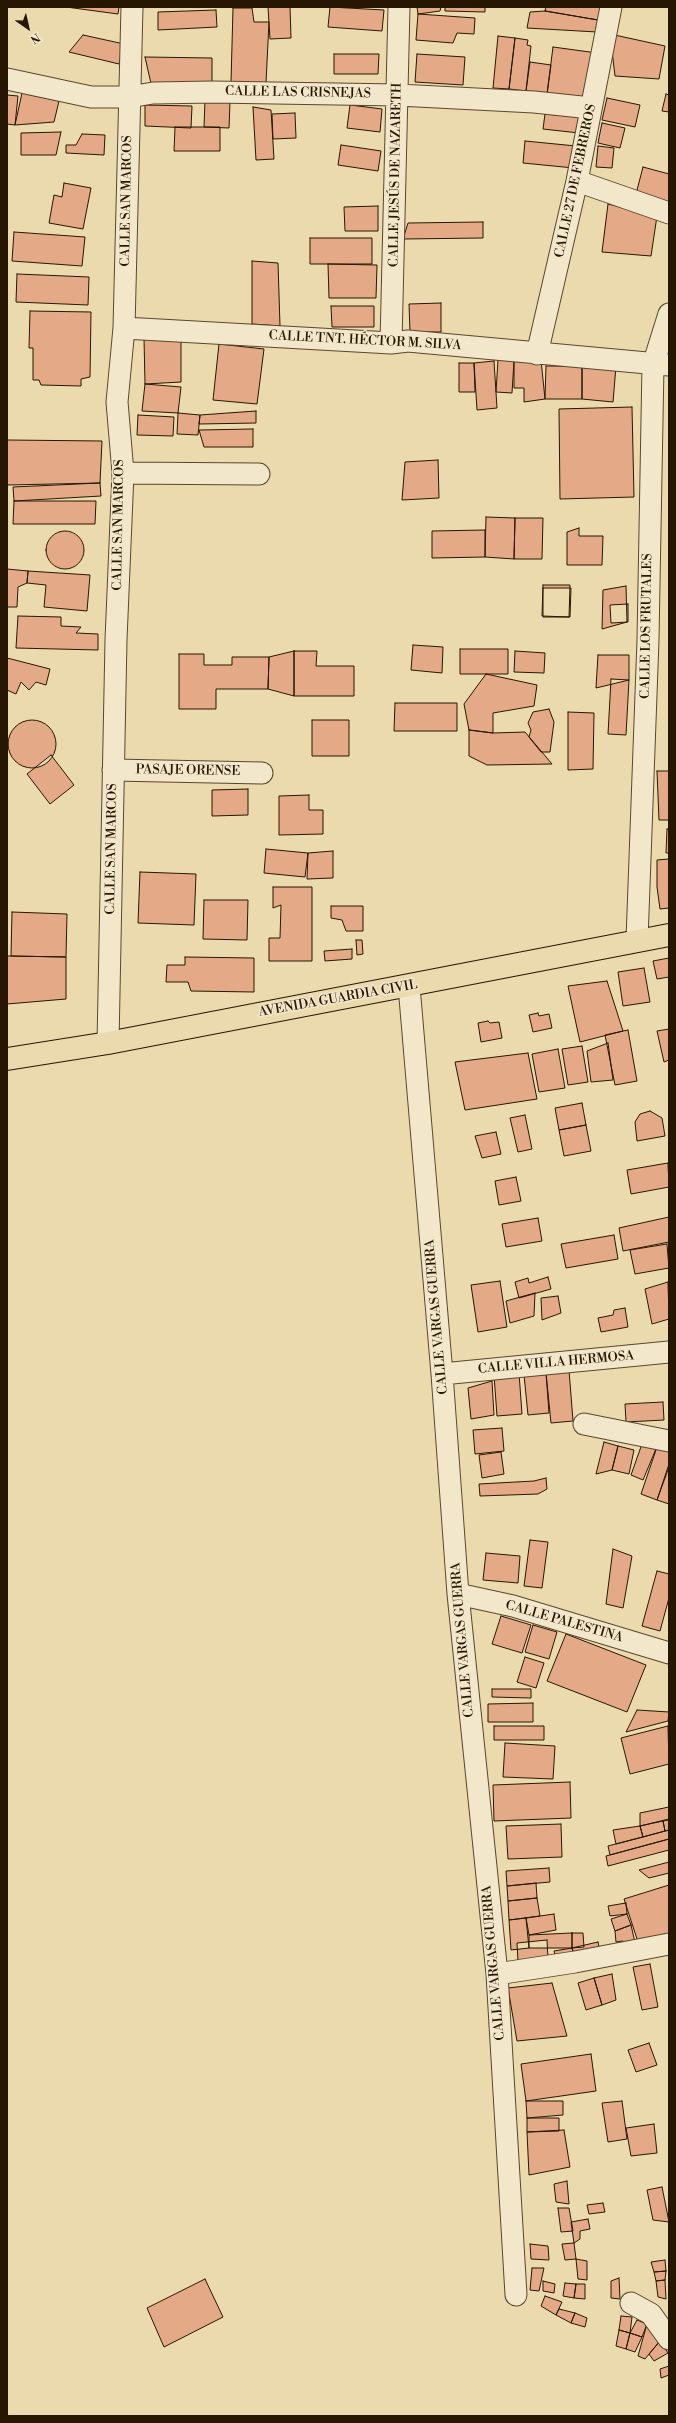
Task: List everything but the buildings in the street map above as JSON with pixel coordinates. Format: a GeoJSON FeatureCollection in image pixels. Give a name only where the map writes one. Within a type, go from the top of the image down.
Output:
{"type":"FeatureCollection","features":[{"type":"Feature","properties":{"kind":"main road","name":"AVENIDA GUARDIA CIVIL"},"geometry":{"type":"LineString","coordinates":[[7,1059],[108,1043],[382,989],[409,986],[637,940],[669,935]]}},
{"type":"Feature","properties":{"kind":"street","name":"CALLE SAN MARCOS"},"geometry":{"type":"LineString","coordinates":[[108,1043],[116,640],[123,473],[117,402],[124,328],[132,7]]}},
{"type":"Feature","properties":{"kind":"street","name":"CALLE JESÚS DE NAZARETH"},"geometry":{"type":"LineString","coordinates":[[391,343],[399,7]]}},
{"type":"Feature","properties":{"kind":"street","name":"CALLE 27 DE FEBREROS"},"geometry":{"type":"LineString","coordinates":[[537,354],[578,181],[611,7]]}},
{"type":"Feature","properties":{"kind":"street","name":"CALLE LAS CRISNEJAS"},"geometry":{"type":"LineString","coordinates":[[7,79],[91,97],[129,97],[153,93],[213,92],[398,95],[534,102],[591,108]]}},
{"type":"Feature","properties":{"kind":"street"},"geometry":{"type":"LineString","coordinates":[[578,181],[669,213]]}},
{"type":"Feature","properties":{"kind":"street","name":"CALLE LOS FRUTALES"},"geometry":{"type":"LineString","coordinates":[[637,940],[647,656],[661,365],[669,314]]}},
{"type":"Feature","properties":{"kind":"street","name":"CALLE TNT. HÉCTOR M. SILVA"},"geometry":{"type":"LineString","coordinates":[[124,328],[391,343],[408,341],[661,365]]}},
{"type":"Feature","properties":{"kind":"street"},"geometry":{"type":"LineString","coordinates":[[123,473],[259,474]]}},
{"type":"Feature","properties":{"kind":"street","name":"PASAJE ORENSE"},"geometry":{"type":"LineString","coordinates":[[113,770],[262,773]]}},
{"type":"Feature","properties":{"kind":"street","name":"CALLE VARGAS GUERRA"},"geometry":{"type":"LineString","coordinates":[[409,986],[442,1374],[458,1594],[497,1974],[516,2295]]}},
{"type":"Feature","properties":{"kind":"street","name":"CALLE VILLA HERMOSA"},"geometry":{"type":"LineString","coordinates":[[442,1374],[669,1352]]}},
{"type":"Feature","properties":{"kind":"street"},"geometry":{"type":"LineString","coordinates":[[584,1424],[669,1441]]}},
{"type":"Feature","properties":{"kind":"street","name":"CALLE PALESTINA"},"geometry":{"type":"LineString","coordinates":[[458,1594],[513,1606],[669,1653]]}},
{"type":"Feature","properties":{"kind":"street"},"geometry":{"type":"LineString","coordinates":[[497,1974],[575,1962],[669,1944]]}},
{"type":"Feature","properties":{"kind":"street"},"geometry":{"type":"LineString","coordinates":[[631,2303],[651,2314],[669,2339]]}}]}
